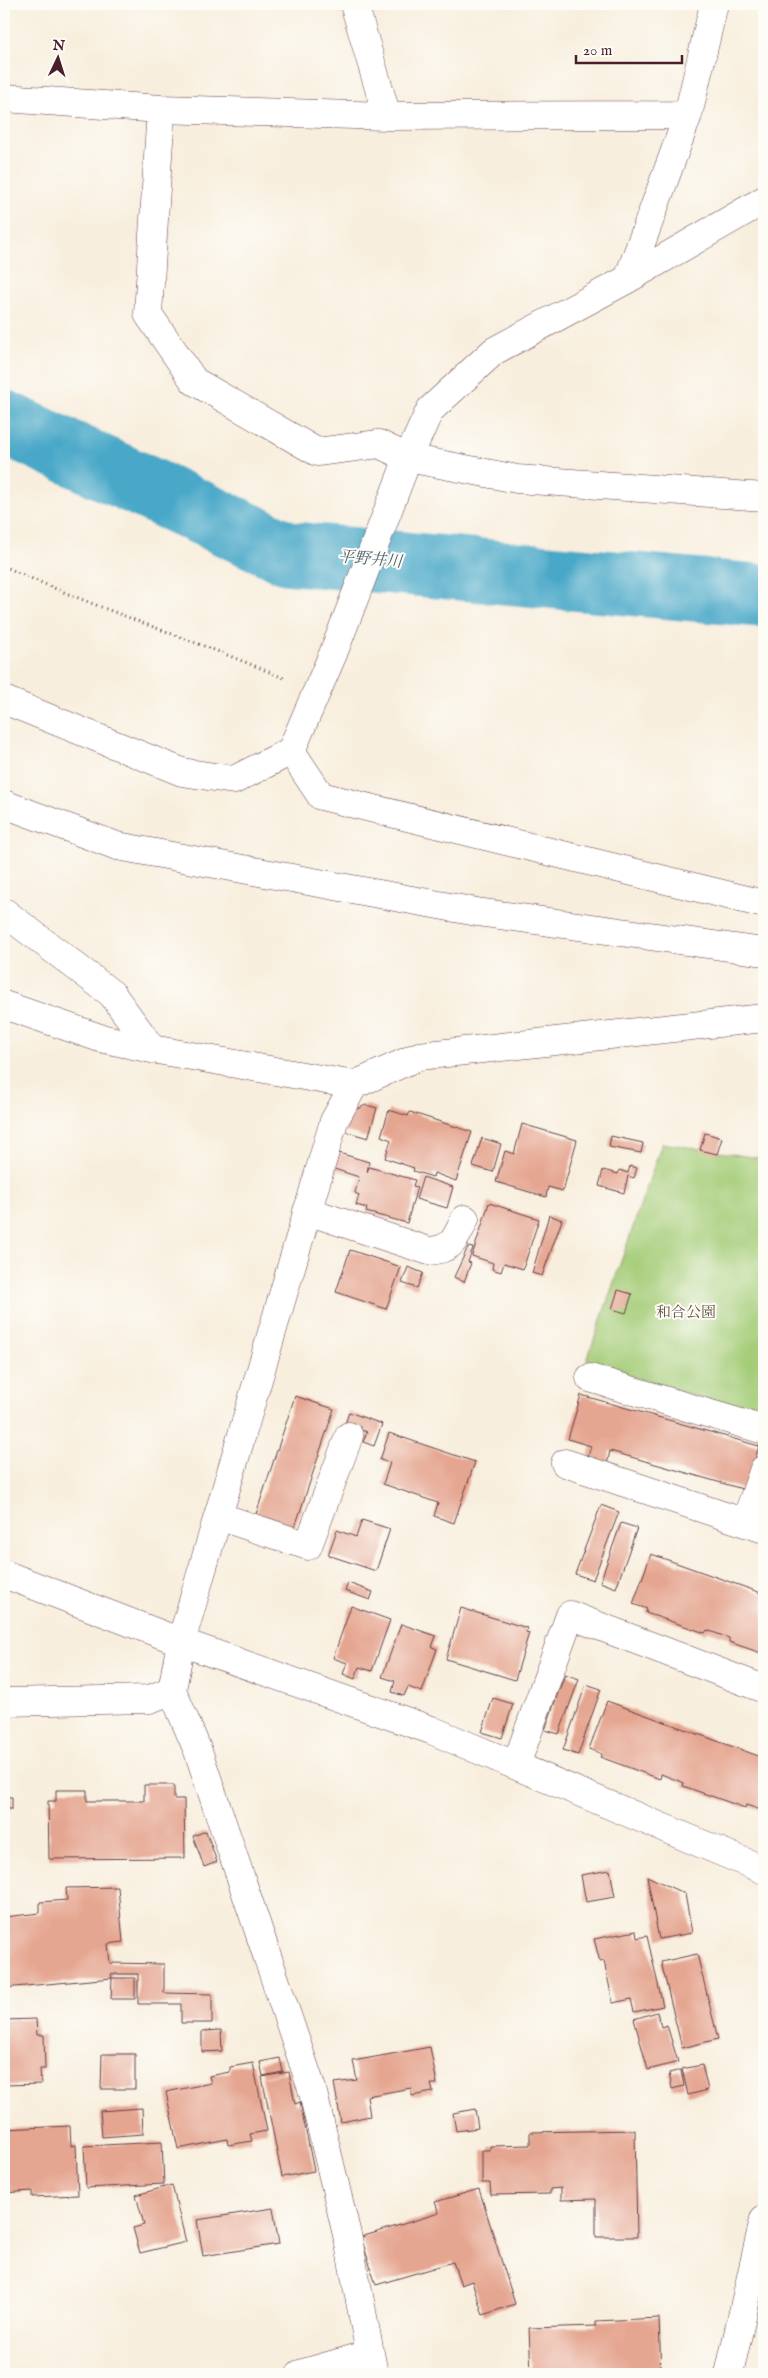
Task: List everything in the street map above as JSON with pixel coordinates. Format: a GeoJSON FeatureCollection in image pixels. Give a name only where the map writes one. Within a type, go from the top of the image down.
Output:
{"type":"FeatureCollection","features":[{"type":"Feature","properties":{"kind":"street"},"geometry":{"type":"LineString","coordinates":[[354,4],[387,116]]}},
{"type":"Feature","properties":{"kind":"street"},"geometry":{"type":"LineString","coordinates":[[628,279],[688,115],[714,4]]}},
{"type":"Feature","properties":{"kind":"street"},"geometry":{"type":"LineString","coordinates":[[4,98],[161,109],[387,116],[688,115]]}},
{"type":"Feature","properties":{"kind":"street"},"geometry":{"type":"LineString","coordinates":[[161,109],[148,314],[194,381],[317,452],[379,444],[408,458],[517,479],[764,497]]}},
{"type":"Feature","properties":{"kind":"street"},"geometry":{"type":"LineString","coordinates":[[4,700],[182,772],[234,780],[291,751],[333,654],[408,458],[430,410],[494,352],[628,279],[764,200]]}},
{"type":"Feature","properties":{"kind":"street"},"geometry":{"type":"LineString","coordinates":[[291,751],[321,796],[764,904]]}},
{"type":"Feature","properties":{"kind":"street"},"geometry":{"type":"LineString","coordinates":[[4,804],[117,846],[477,912],[764,952]]}},
{"type":"Feature","properties":{"kind":"street"},"geometry":{"type":"LineString","coordinates":[[4,912],[112,994],[152,1049]]}},
{"type":"Feature","properties":{"kind":"street"},"geometry":{"type":"LineString","coordinates":[[4,1005],[100,1038],[354,1085],[419,1056],[764,1018]]}},
{"type":"Feature","properties":{"kind":"street"},"geometry":{"type":"LineString","coordinates":[[300,2374],[372,2364],[348,2240],[312,2089],[198,1751],[172,1690],[181,1642],[334,1121],[354,1085]]}},
{"type":"Feature","properties":{"kind":"street"},"geometry":{"type":"LineString","coordinates":[[307,1211],[429,1251],[443,1250],[452,1244],[465,1219]]}},
{"type":"Feature","properties":{"kind":"street"},"geometry":{"type":"LineString","coordinates":[[590,1378],[764,1430]]}},
{"type":"Feature","properties":{"kind":"street"},"geometry":{"type":"LineString","coordinates":[[218,1516],[308,1546],[349,1436]]}},
{"type":"Feature","properties":{"kind":"street"},"geometry":{"type":"LineString","coordinates":[[565,1463],[755,1526],[764,1469]]}},
{"type":"Feature","properties":{"kind":"street"},"geometry":{"type":"LineString","coordinates":[[4,1574],[181,1642],[431,1730],[764,1870]]}},
{"type":"Feature","properties":{"kind":"street"},"geometry":{"type":"LineString","coordinates":[[516,1765],[570,1615],[764,1689]]}},
{"type":"Feature","properties":{"kind":"street"},"geometry":{"type":"LineString","coordinates":[[4,1702],[150,1699],[172,1690]]}},
{"type":"Feature","properties":{"kind":"street"},"geometry":{"type":"LineString","coordinates":[[729,2374],[764,2219]]}},
{"type":"Feature","properties":{"kind":"path"},"geometry":{"type":"LineString","coordinates":[[4,566],[55,590],[216,649],[316,692]]}},
{"type":"Feature","properties":{"kind":"green space","name":"和合公園"},"geometry":{"type":"Polygon","coordinates":[[[662,1143],[764,1159],[764,1417],[586,1363],[662,1143]]]}},
{"type":"Feature","properties":{"kind":"building"},"geometry":{"type":"Polygon","coordinates":[[[366,1105],[377,1108],[368,1138],[344,1131],[348,1113],[366,1105]]]}},
{"type":"Feature","properties":{"kind":"building"},"geometry":{"type":"Polygon","coordinates":[[[389,1110],[408,1116],[410,1112],[472,1132],[456,1181],[434,1173],[433,1177],[413,1171],[414,1168],[385,1158],[391,1140],[381,1136],[389,1110]]]}},
{"type":"Feature","properties":{"kind":"building"},"geometry":{"type":"Polygon","coordinates":[[[522,1124],[577,1140],[563,1191],[548,1187],[546,1197],[496,1182],[505,1151],[514,1154],[522,1124]]]}},
{"type":"Feature","properties":{"kind":"building"},"geometry":{"type":"Polygon","coordinates":[[[705,1133],[722,1138],[717,1154],[700,1150],[705,1133]]]}},
{"type":"Feature","properties":{"kind":"building"},"geometry":{"type":"Polygon","coordinates":[[[611,1136],[643,1143],[641,1153],[609,1147],[611,1136]]]}},
{"type":"Feature","properties":{"kind":"building"},"geometry":{"type":"Polygon","coordinates":[[[482,1138],[501,1144],[493,1172],[473,1166],[482,1138]]]}},
{"type":"Feature","properties":{"kind":"building"},"geometry":{"type":"Polygon","coordinates":[[[339,1153],[369,1162],[367,1172],[369,1167],[415,1180],[413,1186],[417,1187],[407,1223],[366,1212],[367,1208],[356,1205],[359,1195],[355,1193],[359,1177],[334,1169],[339,1153]]]}},
{"type":"Feature","properties":{"kind":"building"},"geometry":{"type":"Polygon","coordinates":[[[630,1166],[637,1168],[634,1178],[628,1176],[624,1193],[599,1186],[603,1170],[618,1174],[619,1170],[628,1173],[630,1166]]]}},
{"type":"Feature","properties":{"kind":"building"},"geometry":{"type":"Polygon","coordinates":[[[423,1177],[453,1187],[447,1208],[416,1199],[423,1177]]]}},
{"type":"Feature","properties":{"kind":"building"},"geometry":{"type":"Polygon","coordinates":[[[489,1203],[539,1219],[523,1269],[504,1263],[501,1272],[492,1269],[493,1263],[472,1256],[489,1203]]]}},
{"type":"Feature","properties":{"kind":"building"},"geometry":{"type":"Polygon","coordinates":[[[549,1215],[562,1220],[542,1276],[532,1273],[549,1215]]]}},
{"type":"Feature","properties":{"kind":"building"},"geometry":{"type":"Polygon","coordinates":[[[468,1247],[473,1248],[468,1262],[471,1263],[464,1282],[454,1277],[468,1247]]]}},
{"type":"Feature","properties":{"kind":"building"},"geometry":{"type":"Polygon","coordinates":[[[350,1250],[401,1267],[386,1309],[336,1292],[350,1250]]]}},
{"type":"Feature","properties":{"kind":"building"},"geometry":{"type":"Polygon","coordinates":[[[408,1267],[423,1273],[417,1288],[402,1283],[408,1267]]]}},
{"type":"Feature","properties":{"kind":"building"},"geometry":{"type":"Polygon","coordinates":[[[618,1290],[632,1294],[626,1313],[612,1309],[618,1290]]]}},
{"type":"Feature","properties":{"kind":"building"},"geometry":{"type":"Polygon","coordinates":[[[581,1395],[759,1446],[746,1490],[610,1451],[606,1469],[586,1463],[591,1446],[568,1439],[581,1395]]]}},
{"type":"Feature","properties":{"kind":"building"},"geometry":{"type":"Polygon","coordinates":[[[295,1396],[334,1409],[295,1527],[256,1514],[295,1396]]]}},
{"type":"Feature","properties":{"kind":"building"},"geometry":{"type":"Polygon","coordinates":[[[349,1412],[382,1424],[374,1446],[363,1442],[367,1432],[345,1424],[349,1412]]]}},
{"type":"Feature","properties":{"kind":"building"},"geometry":{"type":"Polygon","coordinates":[[[389,1433],[475,1462],[454,1523],[434,1516],[438,1503],[383,1484],[390,1463],[380,1460],[389,1433]]]}},
{"type":"Feature","properties":{"kind":"building"},"geometry":{"type":"Polygon","coordinates":[[[601,1505],[619,1512],[593,1580],[575,1574],[601,1505]]]}},
{"type":"Feature","properties":{"kind":"building"},"geometry":{"type":"Polygon","coordinates":[[[362,1520],[390,1529],[376,1571],[328,1555],[337,1530],[356,1537],[362,1520]]]}},
{"type":"Feature","properties":{"kind":"building"},"geometry":{"type":"Polygon","coordinates":[[[621,1523],[637,1528],[616,1588],[600,1582],[621,1523]]]}},
{"type":"Feature","properties":{"kind":"building"},"geometry":{"type":"Polygon","coordinates":[[[651,1554],[764,1594],[764,1654],[729,1642],[729,1638],[707,1630],[705,1633],[646,1613],[647,1609],[633,1604],[651,1554]]]}},
{"type":"Feature","properties":{"kind":"building"},"geometry":{"type":"Polygon","coordinates":[[[348,1583],[373,1592],[370,1600],[345,1591],[348,1583]]]}},
{"type":"Feature","properties":{"kind":"building"},"geometry":{"type":"Polygon","coordinates":[[[351,1606],[390,1620],[372,1671],[359,1667],[355,1679],[343,1674],[347,1663],[333,1658],[351,1606]]]}},
{"type":"Feature","properties":{"kind":"building"},"geometry":{"type":"Polygon","coordinates":[[[461,1608],[527,1628],[526,1632],[529,1633],[515,1680],[446,1659],[461,1608]]]}},
{"type":"Feature","properties":{"kind":"building"},"geometry":{"type":"Polygon","coordinates":[[[401,1624],[436,1636],[432,1647],[437,1649],[422,1692],[408,1687],[404,1696],[392,1692],[395,1681],[382,1677],[401,1624]]]}},
{"type":"Feature","properties":{"kind":"building"},"geometry":{"type":"Polygon","coordinates":[[[565,1674],[579,1679],[559,1734],[545,1730],[565,1674]]]}},
{"type":"Feature","properties":{"kind":"building"},"geometry":{"type":"Polygon","coordinates":[[[586,1684],[601,1689],[578,1755],[563,1750],[586,1684]]]}},
{"type":"Feature","properties":{"kind":"building"},"geometry":{"type":"Polygon","coordinates":[[[493,1698],[513,1704],[502,1738],[482,1732],[493,1698]]]}},
{"type":"Feature","properties":{"kind":"building"},"geometry":{"type":"Polygon","coordinates":[[[607,1701],[764,1758],[764,1811],[746,1805],[745,1808],[683,1786],[684,1783],[661,1774],[660,1779],[600,1757],[602,1754],[589,1749],[607,1701]]]}},
{"type":"Feature","properties":{"kind":"building"},"geometry":{"type":"Polygon","coordinates":[[[144,1785],[174,1785],[174,1799],[184,1799],[185,1858],[49,1859],[48,1801],[56,1801],[56,1790],[87,1790],[87,1801],[144,1801],[144,1785]]]}},
{"type":"Feature","properties":{"kind":"building"},"geometry":{"type":"Polygon","coordinates":[[[4,1797],[12,1797],[12,1809],[6,1809],[6,1855],[4,1855],[4,1797]]]}},
{"type":"Feature","properties":{"kind":"building"},"geometry":{"type":"Polygon","coordinates":[[[206,1831],[217,1862],[204,1867],[193,1836],[206,1831]]]}},
{"type":"Feature","properties":{"kind":"building"},"geometry":{"type":"Polygon","coordinates":[[[610,1870],[615,1897],[586,1902],[581,1875],[610,1870]]]}},
{"type":"Feature","properties":{"kind":"building"},"geometry":{"type":"Polygon","coordinates":[[[647,1876],[685,1894],[692,1933],[659,1939],[647,1876]]]}},
{"type":"Feature","properties":{"kind":"building"},"geometry":{"type":"Polygon","coordinates":[[[118,1887],[123,1942],[108,1944],[110,1963],[164,1964],[164,1993],[212,1994],[212,2023],[181,2023],[181,2004],[138,2004],[138,1974],[111,1974],[112,1978],[4,1988],[4,1917],[40,1913],[40,1902],[67,1900],[66,1888],[118,1887]]]}},
{"type":"Feature","properties":{"kind":"building"},"geometry":{"type":"Polygon","coordinates":[[[636,1931],[637,1938],[647,1936],[663,2006],[634,2012],[631,1999],[613,2003],[604,1961],[600,1962],[594,1939],[636,1931]]]}},
{"type":"Feature","properties":{"kind":"building"},"geometry":{"type":"Polygon","coordinates":[[[697,1954],[718,2039],[682,2048],[661,1962],[697,1954]]]}},
{"type":"Feature","properties":{"kind":"building"},"geometry":{"type":"Polygon","coordinates":[[[112,1978],[135,1978],[135,1999],[111,1999],[112,1978]]]}},
{"type":"Feature","properties":{"kind":"building"},"geometry":{"type":"Polygon","coordinates":[[[657,2012],[661,2027],[667,2025],[678,2062],[648,2070],[634,2019],[657,2012]]]}},
{"type":"Feature","properties":{"kind":"building"},"geometry":{"type":"Polygon","coordinates":[[[36,2019],[37,2035],[44,2035],[45,2069],[40,2069],[41,2084],[4,2085],[4,2020],[36,2019]]]}},
{"type":"Feature","properties":{"kind":"building"},"geometry":{"type":"Polygon","coordinates":[[[221,2030],[222,2051],[202,2052],[202,2031],[221,2030]]]}},
{"type":"Feature","properties":{"kind":"building"},"geometry":{"type":"Polygon","coordinates":[[[430,2047],[437,2084],[431,2084],[433,2092],[412,2096],[411,2088],[367,2096],[370,2116],[341,2122],[334,2083],[357,2080],[353,2061],[430,2047]]]}},
{"type":"Feature","properties":{"kind":"building"},"geometry":{"type":"Polygon","coordinates":[[[102,2054],[135,2054],[135,2089],[101,2089],[102,2054]]]}},
{"type":"Feature","properties":{"kind":"building"},"geometry":{"type":"Polygon","coordinates":[[[280,2058],[283,2072],[263,2076],[260,2062],[280,2058]]]}},
{"type":"Feature","properties":{"kind":"building"},"geometry":{"type":"Polygon","coordinates":[[[253,2063],[267,2131],[250,2134],[252,2141],[228,2145],[227,2139],[178,2149],[166,2092],[211,2083],[209,2076],[230,2072],[230,2067],[253,2063]]]}},
{"type":"Feature","properties":{"kind":"building"},"geometry":{"type":"Polygon","coordinates":[[[702,2065],[708,2090],[688,2095],[682,2069],[702,2065]]]}},
{"type":"Feature","properties":{"kind":"building"},"geometry":{"type":"Polygon","coordinates":[[[681,2070],[684,2086],[672,2089],[669,2073],[681,2070]]]}},
{"type":"Feature","properties":{"kind":"building"},"geometry":{"type":"Polygon","coordinates":[[[289,2072],[295,2104],[300,2102],[314,2171],[282,2177],[262,2077],[289,2072]]]}},
{"type":"Feature","properties":{"kind":"building"},"geometry":{"type":"Polygon","coordinates":[[[142,2108],[143,2134],[102,2137],[100,2111],[142,2108]]]}},
{"type":"Feature","properties":{"kind":"building"},"geometry":{"type":"Polygon","coordinates":[[[475,2109],[478,2128],[456,2131],[453,2113],[475,2109]]]}},
{"type":"Feature","properties":{"kind":"building"},"geometry":{"type":"Polygon","coordinates":[[[70,2126],[71,2146],[76,2145],[78,2195],[32,2197],[32,2191],[4,2193],[4,2129],[70,2126]]]}},
{"type":"Feature","properties":{"kind":"building"},"geometry":{"type":"Polygon","coordinates":[[[635,2130],[637,2237],[596,2237],[596,2199],[561,2200],[561,2188],[550,2189],[550,2194],[491,2195],[490,2183],[482,2183],[482,2150],[490,2150],[490,2146],[530,2145],[530,2132],[635,2130]]]}},
{"type":"Feature","properties":{"kind":"building"},"geometry":{"type":"Polygon","coordinates":[[[162,2142],[164,2184],[86,2188],[84,2146],[162,2142]]]}},
{"type":"Feature","properties":{"kind":"building"},"geometry":{"type":"Polygon","coordinates":[[[172,2185],[186,2242],[140,2253],[133,2228],[144,2225],[136,2195],[172,2185]]]}},
{"type":"Feature","properties":{"kind":"building"},"geometry":{"type":"Polygon","coordinates":[[[479,2189],[515,2304],[483,2315],[472,2281],[461,2285],[453,2262],[376,2285],[361,2237],[439,2213],[435,2202],[479,2189]]]}},
{"type":"Feature","properties":{"kind":"building"},"geometry":{"type":"Polygon","coordinates":[[[273,2208],[279,2244],[203,2256],[197,2220],[273,2208]]]}},
{"type":"Feature","properties":{"kind":"building"},"geometry":{"type":"Polygon","coordinates":[[[659,2318],[661,2374],[531,2374],[529,2328],[596,2326],[596,2321],[659,2318]]]}},
{"type":"Feature","properties":{"kind":"waterway","name":"平野井川"},"geometry":{"type":"LineString","coordinates":[[4,422],[288,553],[764,596]]}}]}
